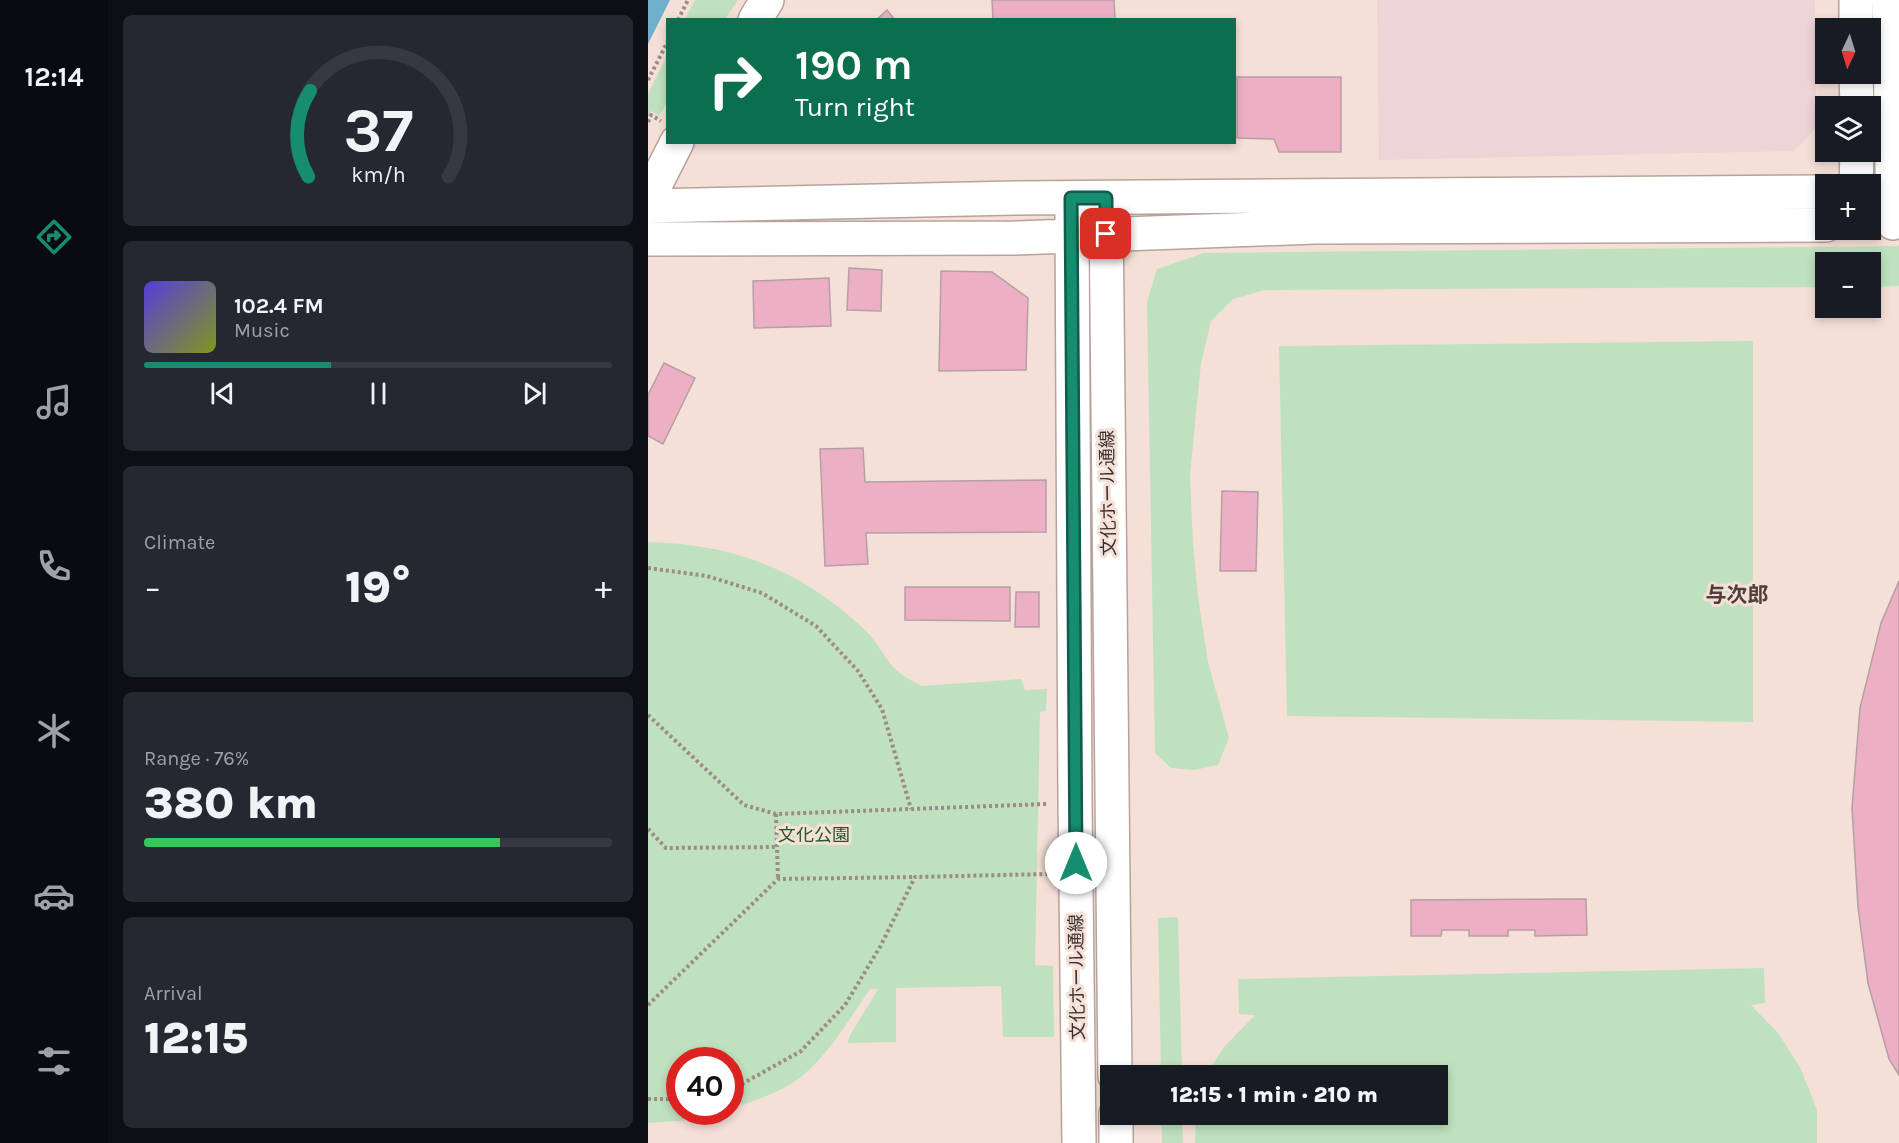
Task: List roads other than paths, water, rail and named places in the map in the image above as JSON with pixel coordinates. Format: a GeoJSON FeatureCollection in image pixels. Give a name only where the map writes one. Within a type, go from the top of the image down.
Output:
{"type":"FeatureCollection","features":[{"type":"Feature","properties":{"kind":"street"},"geometry":{"type":"LineString","coordinates":[[755,18],[767,0]]}},
{"type":"Feature","properties":{"kind":"street"},"geometry":{"type":"LineString","coordinates":[[1856,0],[1856,18]]}},
{"type":"Feature","properties":{"kind":"street"},"geometry":{"type":"LineString","coordinates":[[1887,223],[1889,0]]}},
{"type":"Feature","properties":{"kind":"street"},"geometry":{"type":"LineString","coordinates":[[648,199],[666,142]]}},
{"type":"Feature","properties":{"kind":"street"},"geometry":{"type":"LineString","coordinates":[[648,206],[1071,198],[1815,192]]}},
{"type":"Feature","properties":{"kind":"street","name":"文化ホール通線"},"geometry":{"type":"LineString","coordinates":[[1071,198],[1079,1143]]}},
{"type":"Feature","properties":{"kind":"street","name":"文化ホール通線"},"geometry":{"type":"LineString","coordinates":[[1106,198],[1115,1065]]}},
{"type":"Feature","properties":{"kind":"street"},"geometry":{"type":"LineString","coordinates":[[648,239],[1003,238],[1315,227],[1815,225]]}},
{"type":"Feature","properties":{"kind":"street"},"geometry":{"type":"LineString","coordinates":[[1116,1125],[1116,1143]]}},
{"type":"Feature","properties":{"kind":"water"},"geometry":{"type":"Polygon","coordinates":[[[648,0],[670,0],[648,44],[648,0]]]}},
{"type":"Feature","properties":{"kind":"district","name":"与次郎"},"geometry":{"type":"Point","coordinates":[1737,595]}},
{"type":"Feature","properties":{"kind":"park label","name":"文化公園"},"geometry":{"type":"Point","coordinates":[814,835]}}]}
